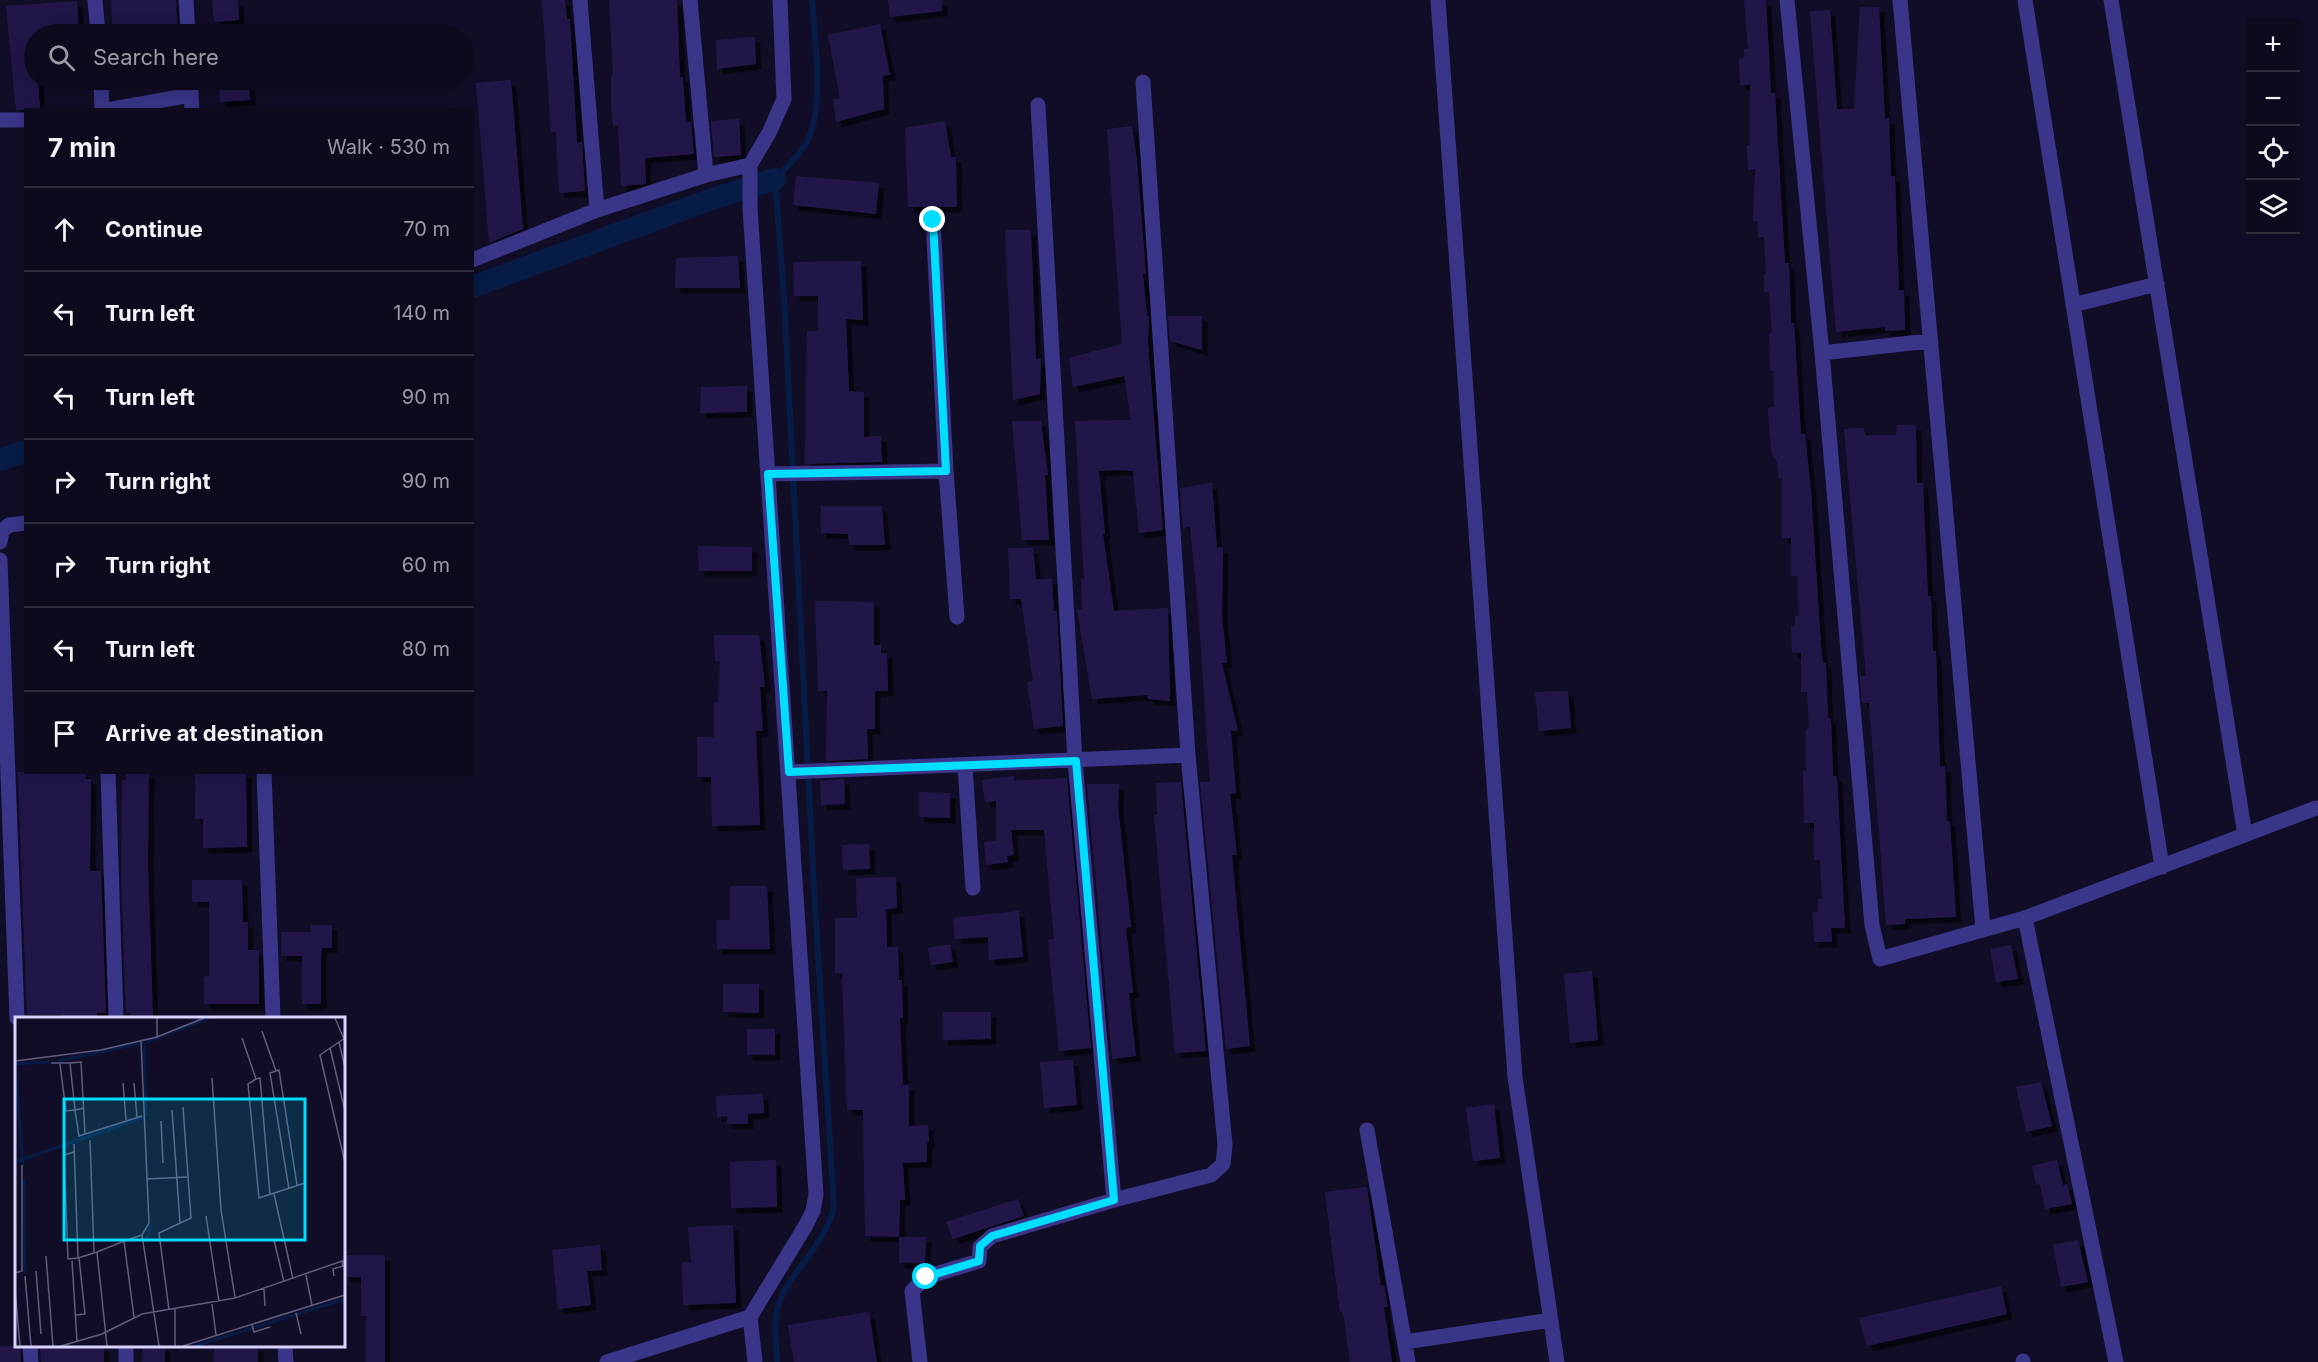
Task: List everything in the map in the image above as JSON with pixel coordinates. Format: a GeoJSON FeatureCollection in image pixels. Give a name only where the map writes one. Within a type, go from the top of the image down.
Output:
{"type":"FeatureCollection","features":[{"type":"Feature","properties":{"kind":"street"},"geometry":{"type":"LineString","coordinates":[[95,0],[97,24]]}},
{"type":"Feature","properties":{"kind":"street"},"geometry":{"type":"LineString","coordinates":[[186,0],[187,24]]}},
{"type":"Feature","properties":{"kind":"street"},"geometry":{"type":"LineString","coordinates":[[580,0],[597,210]]}},
{"type":"Feature","properties":{"kind":"street"},"geometry":{"type":"LineString","coordinates":[[690,0],[706,175]]}},
{"type":"Feature","properties":{"kind":"street"},"geometry":{"type":"LineString","coordinates":[[755,1362],[750,1317],[807,1225],[813,1211],[816,1194],[794,772],[750,208],[750,173],[784,99],[780,0]]}},
{"type":"Feature","properties":{"kind":"street"},"geometry":{"type":"LineString","coordinates":[[1438,0],[1515,1077],[1557,1362]]}},
{"type":"Feature","properties":{"kind":"street"},"geometry":{"type":"LineString","coordinates":[[1786,0],[1822,353],[1872,925],[1880,959],[2025,918],[2316,808]]}},
{"type":"Feature","properties":{"kind":"street"},"geometry":{"type":"LineString","coordinates":[[1900,0],[1983,929]]}},
{"type":"Feature","properties":{"kind":"street"},"geometry":{"type":"LineString","coordinates":[[2025,0],[2162,867]]}},
{"type":"Feature","properties":{"kind":"street"},"geometry":{"type":"LineString","coordinates":[[2111,0],[2245,835]]}},
{"type":"Feature","properties":{"kind":"street"},"geometry":{"type":"LineString","coordinates":[[920,1362],[912,1291],[926,1277],[979,1261],[980,1246],[992,1236],[1211,1174],[1222,1164],[1225,1145],[1188,755],[1143,82]]}},
{"type":"Feature","properties":{"kind":"street"},"geometry":{"type":"LineString","coordinates":[[102,90],[102,108]]}},
{"type":"Feature","properties":{"kind":"street"},"geometry":{"type":"LineString","coordinates":[[118,108],[191,95]]}},
{"type":"Feature","properties":{"kind":"street"},"geometry":{"type":"LineString","coordinates":[[1038,105],[1076,761],[1114,1200]]}},
{"type":"Feature","properties":{"kind":"street"},"geometry":{"type":"LineString","coordinates":[[0,120],[24,120]]}},
{"type":"Feature","properties":{"kind":"street"},"geometry":{"type":"LineString","coordinates":[[474,259],[597,210],[706,175],[750,173]]}},
{"type":"Feature","properties":{"kind":"street"},"geometry":{"type":"LineString","coordinates":[[933,220],[946,471],[957,617]]}},
{"type":"Feature","properties":{"kind":"street"},"geometry":{"type":"LineString","coordinates":[[2073,305],[2157,284]]}},
{"type":"Feature","properties":{"kind":"street"},"geometry":{"type":"LineString","coordinates":[[1822,353],[1929,341]]}},
{"type":"Feature","properties":{"kind":"street"},"geometry":{"type":"LineString","coordinates":[[772,475],[946,471]]}},
{"type":"Feature","properties":{"kind":"street"},"geometry":{"type":"LineString","coordinates":[[0,542],[2,531],[9,525],[24,523]]}},
{"type":"Feature","properties":{"kind":"street"},"geometry":{"type":"LineString","coordinates":[[0,560],[17,1017]]}},
{"type":"Feature","properties":{"kind":"street"},"geometry":{"type":"LineString","coordinates":[[794,772],[1188,755]]}},
{"type":"Feature","properties":{"kind":"street"},"geometry":{"type":"LineString","coordinates":[[965,765],[973,888]]}},
{"type":"Feature","properties":{"kind":"street"},"geometry":{"type":"LineString","coordinates":[[108,774],[116,1017]]}},
{"type":"Feature","properties":{"kind":"street"},"geometry":{"type":"LineString","coordinates":[[264,774],[273,1017]]}},
{"type":"Feature","properties":{"kind":"street"},"geometry":{"type":"LineString","coordinates":[[2025,918],[2116,1362]]}},
{"type":"Feature","properties":{"kind":"street"},"geometry":{"type":"LineString","coordinates":[[1367,1130],[1408,1362]]}},
{"type":"Feature","properties":{"kind":"street"},"geometry":{"type":"LineString","coordinates":[[607,1362],[750,1317]]}},
{"type":"Feature","properties":{"kind":"street"},"geometry":{"type":"LineString","coordinates":[[1405,1342],[1551,1320]]}},
{"type":"Feature","properties":{"kind":"street"},"geometry":{"type":"LineString","coordinates":[[30,1347],[31,1362]]}},
{"type":"Feature","properties":{"kind":"street"},"geometry":{"type":"LineString","coordinates":[[285,1347],[286,1362]]}},
{"type":"Feature","properties":{"kind":"building"},"geometry":{"type":"Polygon","coordinates":[[[111,0],[176,0],[177,24],[112,24],[111,0]]]}},
{"type":"Feature","properties":{"kind":"building"},"geometry":{"type":"Polygon","coordinates":[[[212,0],[238,0],[239,20],[214,22],[212,0]]]}},
{"type":"Feature","properties":{"kind":"building"},"geometry":{"type":"Polygon","coordinates":[[[542,0],[565,0],[567,19],[570,19],[577,142],[582,142],[585,191],[559,193],[556,132],[551,132],[542,0]]]}},
{"type":"Feature","properties":{"kind":"building"},"geometry":{"type":"Polygon","coordinates":[[[609,0],[677,0],[680,77],[683,77],[686,122],[691,122],[694,154],[645,158],[646,184],[621,186],[618,125],[613,126],[611,103],[611,76],[613,75],[609,0]]]}},
{"type":"Feature","properties":{"kind":"building"},"geometry":{"type":"Polygon","coordinates":[[[888,0],[942,0],[942,11],[890,17],[888,0]]]}},
{"type":"Feature","properties":{"kind":"building"},"geometry":{"type":"Polygon","coordinates":[[[1744,0],[1766,0],[1771,93],[1775,93],[1785,263],[1789,263],[1791,323],[1794,323],[1801,434],[1805,434],[1811,491],[1821,645],[1823,663],[1826,663],[1828,718],[1831,718],[1833,776],[1837,776],[1845,928],[1831,928],[1832,942],[1814,942],[1813,912],[1818,912],[1818,899],[1822,899],[1820,860],[1814,860],[1814,823],[1804,823],[1803,771],[1806,771],[1806,729],[1809,729],[1807,692],[1801,692],[1801,653],[1792,653],[1791,626],[1795,626],[1795,616],[1799,616],[1797,576],[1791,576],[1791,538],[1782,538],[1782,478],[1779,479],[1777,462],[1772,455],[1769,427],[1768,408],[1774,407],[1774,371],[1770,371],[1769,333],[1772,333],[1769,292],[1764,292],[1764,274],[1766,274],[1764,237],[1758,237],[1758,221],[1753,221],[1755,169],[1748,170],[1750,85],[1740,85],[1739,59],[1744,58],[1744,49],[1748,49],[1744,0]]]}},
{"type":"Feature","properties":{"kind":"building"},"geometry":{"type":"Polygon","coordinates":[[[77,1],[78,24],[24,24],[24,90],[39,90],[40,108],[16,110],[6,6],[77,1]]]}},
{"type":"Feature","properties":{"kind":"building"},"geometry":{"type":"Polygon","coordinates":[[[1860,7],[1879,7],[1885,118],[1889,118],[1891,176],[1895,176],[1899,290],[1904,290],[1905,330],[1885,331],[1885,327],[1836,332],[1810,11],[1830,10],[1837,109],[1854,109],[1860,7]]]}},
{"type":"Feature","properties":{"kind":"building"},"geometry":{"type":"Polygon","coordinates":[[[880,24],[890,75],[883,76],[884,109],[836,122],[833,99],[840,98],[828,35],[880,24]]]}},
{"type":"Feature","properties":{"kind":"building"},"geometry":{"type":"Polygon","coordinates":[[[755,37],[756,64],[717,69],[716,40],[755,37]]]}},
{"type":"Feature","properties":{"kind":"building"},"geometry":{"type":"Polygon","coordinates":[[[511,80],[523,229],[489,243],[476,83],[511,80]]]}},
{"type":"Feature","properties":{"kind":"building"},"geometry":{"type":"Polygon","coordinates":[[[219,90],[250,90],[250,100],[220,102],[219,90]]]}},
{"type":"Feature","properties":{"kind":"building"},"geometry":{"type":"Polygon","coordinates":[[[739,119],[741,155],[714,157],[711,121],[739,119]]]}},
{"type":"Feature","properties":{"kind":"building"},"geometry":{"type":"Polygon","coordinates":[[[945,121],[951,157],[956,157],[957,207],[908,207],[905,128],[945,121]]]}},
{"type":"Feature","properties":{"kind":"building"},"geometry":{"type":"Polygon","coordinates":[[[1132,126],[1146,274],[1143,274],[1147,316],[1149,316],[1148,343],[1163,530],[1139,533],[1133,471],[1099,471],[1105,533],[1103,534],[1114,611],[1168,608],[1170,701],[1148,699],[1147,695],[1092,699],[1077,610],[1082,609],[1081,579],[1084,579],[1075,421],[1131,420],[1124,376],[1073,387],[1069,358],[1122,344],[1107,129],[1132,126]]]}},
{"type":"Feature","properties":{"kind":"building"},"geometry":{"type":"Polygon","coordinates":[[[796,176],[879,183],[876,214],[793,205],[796,176]]]}},
{"type":"Feature","properties":{"kind":"building"},"geometry":{"type":"Polygon","coordinates":[[[1005,230],[1031,230],[1036,359],[1041,358],[1040,394],[1013,400],[1005,230]]]}},
{"type":"Feature","properties":{"kind":"building"},"geometry":{"type":"Polygon","coordinates":[[[738,256],[740,288],[675,288],[676,258],[738,256]]]}},
{"type":"Feature","properties":{"kind":"building"},"geometry":{"type":"Polygon","coordinates":[[[861,261],[863,320],[846,319],[849,391],[864,392],[864,437],[881,436],[882,462],[805,464],[807,331],[818,331],[818,296],[794,296],[793,262],[861,261]]]}},
{"type":"Feature","properties":{"kind":"building"},"geometry":{"type":"Polygon","coordinates":[[[1168,316],[1202,316],[1202,350],[1170,341],[1168,316]]]}},
{"type":"Feature","properties":{"kind":"building"},"geometry":{"type":"Polygon","coordinates":[[[747,386],[747,412],[700,413],[701,387],[747,386]]]}},
{"type":"Feature","properties":{"kind":"building"},"geometry":{"type":"Polygon","coordinates":[[[1012,421],[1041,421],[1048,475],[1045,475],[1049,540],[1022,540],[1012,421]]]}},
{"type":"Feature","properties":{"kind":"building"},"geometry":{"type":"Polygon","coordinates":[[[1897,425],[1916,425],[1917,483],[1923,483],[1928,596],[1931,596],[1933,651],[1936,651],[1940,766],[1945,766],[1947,821],[1950,821],[1956,917],[1905,919],[1905,924],[1886,925],[1869,703],[1862,703],[1860,676],[1866,676],[1844,429],[1864,428],[1865,435],[1896,435],[1897,425]]]}},
{"type":"Feature","properties":{"kind":"building"},"geometry":{"type":"Polygon","coordinates":[[[1212,483],[1217,548],[1223,547],[1222,617],[1227,663],[1222,663],[1238,731],[1231,731],[1236,793],[1230,794],[1237,855],[1232,855],[1250,1046],[1226,1049],[1200,782],[1210,782],[1198,606],[1190,527],[1183,528],[1180,488],[1212,483]]]}},
{"type":"Feature","properties":{"kind":"building"},"geometry":{"type":"Polygon","coordinates":[[[821,506],[882,506],[885,545],[849,545],[848,534],[821,533],[821,506]]]}},
{"type":"Feature","properties":{"kind":"building"},"geometry":{"type":"Polygon","coordinates":[[[698,546],[752,547],[752,571],[699,571],[698,546]]]}},
{"type":"Feature","properties":{"kind":"building"},"geometry":{"type":"Polygon","coordinates":[[[1008,548],[1033,548],[1036,579],[1052,579],[1054,611],[1057,611],[1063,726],[1034,729],[1027,682],[1033,681],[1021,599],[1010,599],[1008,548]]]}},
{"type":"Feature","properties":{"kind":"building"},"geometry":{"type":"Polygon","coordinates":[[[815,601],[874,602],[874,645],[881,645],[881,653],[887,653],[888,691],[875,691],[875,729],[867,729],[868,759],[826,761],[827,691],[818,691],[815,601]]]}},
{"type":"Feature","properties":{"kind":"building"},"geometry":{"type":"Polygon","coordinates":[[[714,635],[759,635],[765,687],[760,687],[763,731],[756,731],[760,825],[712,826],[711,777],[697,777],[697,737],[714,737],[714,702],[718,702],[720,661],[715,661],[714,635]]]}},
{"type":"Feature","properties":{"kind":"building"},"geometry":{"type":"Polygon","coordinates":[[[1568,691],[1571,728],[1539,731],[1535,692],[1568,691]]]}},
{"type":"Feature","properties":{"kind":"building"},"geometry":{"type":"Polygon","coordinates":[[[18,772],[24,772],[24,774],[86,774],[86,779],[91,779],[90,871],[101,871],[106,1013],[80,1017],[27,1015],[18,772]]]}},
{"type":"Feature","properties":{"kind":"building"},"geometry":{"type":"Polygon","coordinates":[[[126,774],[149,774],[148,865],[153,1017],[131,1017],[131,1013],[126,1013],[121,871],[122,780],[126,780],[126,774]]]}},
{"type":"Feature","properties":{"kind":"building"},"geometry":{"type":"Polygon","coordinates":[[[195,774],[246,774],[247,847],[203,848],[203,819],[195,819],[195,774]]]}},
{"type":"Feature","properties":{"kind":"building"},"geometry":{"type":"Polygon","coordinates":[[[1014,776],[1014,781],[1067,778],[1091,1048],[1059,1051],[1048,940],[1054,939],[1044,830],[1011,830],[1014,855],[1007,856],[1008,862],[986,865],[984,842],[996,841],[996,801],[985,802],[982,780],[1014,776]]]}},
{"type":"Feature","properties":{"kind":"building"},"geometry":{"type":"Polygon","coordinates":[[[844,779],[845,804],[821,805],[820,781],[844,779]]]}},
{"type":"Feature","properties":{"kind":"building"},"geometry":{"type":"Polygon","coordinates":[[[1181,782],[1206,1051],[1175,1053],[1154,815],[1157,815],[1156,783],[1181,782]]]}},
{"type":"Feature","properties":{"kind":"building"},"geometry":{"type":"Polygon","coordinates":[[[1087,784],[1119,784],[1118,806],[1131,927],[1126,928],[1133,993],[1129,993],[1136,1056],[1112,1059],[1087,784]]]}},
{"type":"Feature","properties":{"kind":"building"},"geometry":{"type":"Polygon","coordinates":[[[919,792],[950,793],[950,818],[919,817],[919,792]]]}},
{"type":"Feature","properties":{"kind":"building"},"geometry":{"type":"Polygon","coordinates":[[[869,844],[870,869],[843,870],[842,845],[869,844]]]}},
{"type":"Feature","properties":{"kind":"building"},"geometry":{"type":"Polygon","coordinates":[[[896,877],[897,908],[886,909],[887,947],[898,947],[899,980],[902,980],[903,1018],[900,1018],[903,1085],[909,1085],[909,1126],[928,1125],[929,1142],[927,1143],[927,1162],[903,1163],[905,1200],[900,1200],[899,1237],[865,1236],[863,1110],[847,1110],[842,973],[835,973],[835,918],[857,918],[856,878],[896,877]]]}},
{"type":"Feature","properties":{"kind":"building"},"geometry":{"type":"Polygon","coordinates":[[[192,880],[242,880],[243,922],[248,922],[248,950],[259,950],[259,1004],[204,1004],[204,977],[209,976],[209,902],[192,902],[192,880]]]}},
{"type":"Feature","properties":{"kind":"building"},"geometry":{"type":"Polygon","coordinates":[[[730,886],[767,886],[770,949],[717,949],[717,920],[730,920],[730,886]]]}},
{"type":"Feature","properties":{"kind":"building"},"geometry":{"type":"Polygon","coordinates":[[[1019,911],[1023,957],[989,960],[988,937],[955,939],[953,918],[1019,911]]]}},
{"type":"Feature","properties":{"kind":"building"},"geometry":{"type":"Polygon","coordinates":[[[311,925],[332,925],[332,948],[322,948],[321,1004],[302,1004],[302,956],[281,956],[281,932],[311,932],[311,925]]]}},
{"type":"Feature","properties":{"kind":"building"},"geometry":{"type":"Polygon","coordinates":[[[950,944],[953,962],[931,965],[928,948],[950,944]]]}},
{"type":"Feature","properties":{"kind":"building"},"geometry":{"type":"Polygon","coordinates":[[[2011,945],[2018,979],[1996,982],[1990,949],[2011,945]]]}},
{"type":"Feature","properties":{"kind":"building"},"geometry":{"type":"Polygon","coordinates":[[[1592,971],[1598,1040],[1570,1043],[1564,974],[1592,971]]]}},
{"type":"Feature","properties":{"kind":"building"},"geometry":{"type":"Polygon","coordinates":[[[723,984],[759,984],[759,1013],[723,1012],[723,984]]]}},
{"type":"Feature","properties":{"kind":"building"},"geometry":{"type":"Polygon","coordinates":[[[943,1012],[991,1012],[991,1039],[943,1040],[943,1012]]]}},
{"type":"Feature","properties":{"kind":"building"},"geometry":{"type":"Polygon","coordinates":[[[747,1029],[775,1029],[775,1055],[747,1055],[747,1029]]]}},
{"type":"Feature","properties":{"kind":"building"},"geometry":{"type":"Polygon","coordinates":[[[1073,1060],[1077,1105],[1044,1108],[1040,1062],[1073,1060]]]}},
{"type":"Feature","properties":{"kind":"building"},"geometry":{"type":"Polygon","coordinates":[[[2041,1082],[2052,1126],[2026,1132],[2016,1087],[2041,1082]]]}},
{"type":"Feature","properties":{"kind":"building"},"geometry":{"type":"Polygon","coordinates":[[[763,1094],[764,1113],[748,1114],[748,1124],[727,1124],[727,1116],[717,1117],[716,1096],[763,1094]]]}},
{"type":"Feature","properties":{"kind":"building"},"geometry":{"type":"Polygon","coordinates":[[[1494,1104],[1500,1158],[1473,1161],[1466,1108],[1494,1104]]]}},
{"type":"Feature","properties":{"kind":"building"},"geometry":{"type":"Polygon","coordinates":[[[776,1160],[777,1207],[731,1208],[730,1162],[776,1160]]]}},
{"type":"Feature","properties":{"kind":"building"},"geometry":{"type":"Polygon","coordinates":[[[2057,1160],[2063,1185],[2067,1184],[2072,1204],[2045,1209],[2040,1184],[2036,1185],[2032,1166],[2057,1160]]]}},
{"type":"Feature","properties":{"kind":"building"},"geometry":{"type":"Polygon","coordinates":[[[1367,1187],[1381,1286],[1384,1285],[1388,1307],[1384,1307],[1392,1362],[1350,1362],[1343,1312],[1340,1312],[1325,1192],[1367,1187]]]}},
{"type":"Feature","properties":{"kind":"building"},"geometry":{"type":"Polygon","coordinates":[[[1018,1199],[1024,1216],[953,1239],[946,1222],[1018,1199]]]}},
{"type":"Feature","properties":{"kind":"building"},"geometry":{"type":"Polygon","coordinates":[[[733,1225],[736,1303],[683,1305],[682,1262],[691,1262],[688,1227],[733,1225]]]}},
{"type":"Feature","properties":{"kind":"building"},"geometry":{"type":"Polygon","coordinates":[[[899,1237],[926,1237],[925,1263],[899,1263],[899,1237]]]}},
{"type":"Feature","properties":{"kind":"building"},"geometry":{"type":"Polygon","coordinates":[[[2078,1240],[2088,1282],[2061,1287],[2053,1245],[2078,1240]]]}},
{"type":"Feature","properties":{"kind":"building"},"geometry":{"type":"Polygon","coordinates":[[[600,1245],[602,1270],[587,1271],[591,1305],[558,1309],[552,1250],[600,1245]]]}},
{"type":"Feature","properties":{"kind":"building"},"geometry":{"type":"Polygon","coordinates":[[[345,1255],[385,1255],[385,1362],[366,1362],[366,1316],[361,1316],[361,1277],[345,1277],[345,1255]]]}},
{"type":"Feature","properties":{"kind":"building"},"geometry":{"type":"Polygon","coordinates":[[[2001,1286],[2007,1314],[1867,1346],[1859,1318],[2001,1286]]]}},
{"type":"Feature","properties":{"kind":"building"},"geometry":{"type":"Polygon","coordinates":[[[869,1312],[877,1362],[794,1362],[788,1325],[869,1312]]]}},
{"type":"Feature","properties":{"kind":"building"},"geometry":{"type":"Polygon","coordinates":[[[0,1346],[20,1347],[21,1362],[0,1362],[0,1346]]]}},
{"type":"Feature","properties":{"kind":"building"},"geometry":{"type":"Polygon","coordinates":[[[40,1347],[104,1347],[104,1362],[41,1362],[40,1347]]]}},
{"type":"Feature","properties":{"kind":"building"},"geometry":{"type":"Polygon","coordinates":[[[143,1347],[165,1347],[165,1362],[142,1362],[143,1347]]]}},
{"type":"Feature","properties":{"kind":"building"},"geometry":{"type":"Polygon","coordinates":[[[214,1347],[258,1347],[258,1362],[214,1362],[214,1347]]]}},
{"type":"Feature","properties":{"kind":"waterway"},"geometry":{"type":"LineString","coordinates":[[777,1362],[775,1329],[779,1304],[788,1284],[817,1244],[834,1207],[814,889],[784,296],[775,179],[801,150],[808,140],[813,125],[816,109],[817,71],[812,0]]}},
{"type":"Feature","properties":{"kind":"waterway"},"geometry":{"type":"LineString","coordinates":[[474,286],[712,199],[775,179]]}},
{"type":"Feature","properties":{"kind":"waterway"},"geometry":{"type":"LineString","coordinates":[[0,460],[24,452]]}},
{"type":"Feature","properties":{"kind":"route"},"geometry":{"type":"LineString","coordinates":[[926,1277],[979,1261],[980,1246],[992,1236],[1114,1200],[1076,761],[789,772],[768,474],[777,476],[946,471],[933,220]]}}]}
